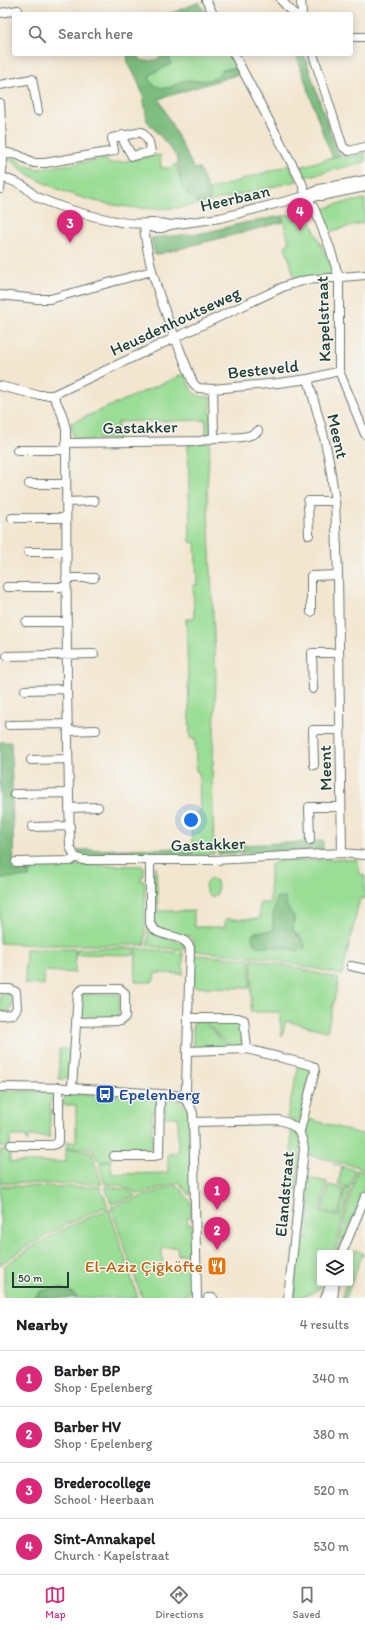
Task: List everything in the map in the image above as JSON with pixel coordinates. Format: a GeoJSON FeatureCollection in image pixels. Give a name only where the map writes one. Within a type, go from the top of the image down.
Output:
{"type":"FeatureCollection","features":[{"type":"Feature","properties":{"kind":"street"},"geometry":{"type":"LineString","coordinates":[[206,0],[212,12]]}},
{"type":"Feature","properties":{"kind":"street"},"geometry":{"type":"LineString","coordinates":[[281,0],[292,12]]}},
{"type":"Feature","properties":{"kind":"street"},"geometry":{"type":"LineString","coordinates":[[302,0],[302,12]]}},
{"type":"Feature","properties":{"kind":"street"},"geometry":{"type":"LineString","coordinates":[[0,13],[18,10],[18,12]]}},
{"type":"Feature","properties":{"kind":"street"},"geometry":{"type":"LineString","coordinates":[[353,37],[365,37]]}},
{"type":"Feature","properties":{"kind":"street","name":"Kapelstraat"},"geometry":{"type":"LineString","coordinates":[[235,56],[302,183],[306,196],[314,208],[330,248],[339,278],[339,371],[365,434]]}},
{"type":"Feature","properties":{"kind":"street"},"geometry":{"type":"LineString","coordinates":[[314,56],[343,147],[349,151],[365,147]]}},
{"type":"Feature","properties":{"kind":"street"},"geometry":{"type":"LineString","coordinates":[[0,85],[32,79],[38,111]]}},
{"type":"Feature","properties":{"kind":"street"},"geometry":{"type":"LineString","coordinates":[[0,103],[2,152],[0,189]]}},
{"type":"Feature","properties":{"kind":"street"},"geometry":{"type":"LineString","coordinates":[[2,152],[18,155],[34,163],[40,164],[114,151],[112,138],[123,135]]}},
{"type":"Feature","properties":{"kind":"street","name":"Heerbaan"},"geometry":{"type":"LineString","coordinates":[[1,176],[25,187],[32,194],[51,203],[87,215],[123,223],[144,224],[162,222],[170,225],[220,218],[306,196],[319,189],[365,180]]}},
{"type":"Feature","properties":{"kind":"street","name":"Heerbaan"},"geometry":{"type":"LineString","coordinates":[[306,196],[321,196],[365,187]]}},
{"type":"Feature","properties":{"kind":"street","name":"Besteveld"},"geometry":{"type":"LineString","coordinates":[[144,224],[147,251],[152,271],[193,383],[198,388],[213,389],[278,383],[308,379],[339,371]]}},
{"type":"Feature","properties":{"kind":"street"},"geometry":{"type":"LineString","coordinates":[[0,295],[50,299],[152,271]]}},
{"type":"Feature","properties":{"kind":"street","name":"Heusdenhoutseweg"},"geometry":{"type":"LineString","coordinates":[[0,386],[37,395],[53,395],[285,286],[306,280],[365,275]]}},
{"type":"Feature","properties":{"kind":"street","name":"Meent"},"geometry":{"type":"LineString","coordinates":[[308,379],[329,460],[335,501],[338,575],[342,853]]}},
{"type":"Feature","properties":{"kind":"street","name":"Besteveld"},"geometry":{"type":"LineString","coordinates":[[213,389],[214,438]]}},
{"type":"Feature","properties":{"kind":"street"},"geometry":{"type":"LineString","coordinates":[[53,395],[62,414],[66,429],[66,622],[69,808],[70,847],[75,857]]}},
{"type":"Feature","properties":{"kind":"street"},"geometry":{"type":"LineString","coordinates":[[214,438],[254,435],[258,432]]}},
{"type":"Feature","properties":{"kind":"street","name":"Gastakker"},"geometry":{"type":"LineString","coordinates":[[17,450],[194,441],[214,438]]}},
{"type":"Feature","properties":{"kind":"street"},"geometry":{"type":"LineString","coordinates":[[29,484],[66,484]]}},
{"type":"Feature","properties":{"kind":"street"},"geometry":{"type":"LineString","coordinates":[[66,502],[94,501]]}},
{"type":"Feature","properties":{"kind":"street"},"geometry":{"type":"LineString","coordinates":[[308,535],[308,501],[335,501]]}},
{"type":"Feature","properties":{"kind":"street"},"geometry":{"type":"LineString","coordinates":[[12,518],[66,518]]}},
{"type":"Feature","properties":{"kind":"street"},"geometry":{"type":"LineString","coordinates":[[28,552],[66,552]]}},
{"type":"Feature","properties":{"kind":"street"},"geometry":{"type":"LineString","coordinates":[[311,612],[311,576],[338,575]]}},
{"type":"Feature","properties":{"kind":"street"},"geometry":{"type":"LineString","coordinates":[[7,587],[94,578]]}},
{"type":"Feature","properties":{"kind":"street"},"geometry":{"type":"LineString","coordinates":[[26,622],[66,622]]}},
{"type":"Feature","properties":{"kind":"street"},"geometry":{"type":"LineString","coordinates":[[313,688],[312,653],[339,653]]}},
{"type":"Feature","properties":{"kind":"street"},"geometry":{"type":"LineString","coordinates":[[7,656],[94,654]]}},
{"type":"Feature","properties":{"kind":"street"},"geometry":{"type":"LineString","coordinates":[[25,690],[67,689]]}},
{"type":"Feature","properties":{"kind":"street"},"geometry":{"type":"LineString","coordinates":[[9,725],[68,727],[96,730]]}},
{"type":"Feature","properties":{"kind":"street","name":"Meent"},"geometry":{"type":"LineString","coordinates":[[314,765],[313,730],[340,730]]}},
{"type":"Feature","properties":{"kind":"street"},"geometry":{"type":"LineString","coordinates":[[31,760],[68,759]]}},
{"type":"Feature","properties":{"kind":"street"},"geometry":{"type":"LineString","coordinates":[[14,794],[69,793]]}},
{"type":"Feature","properties":{"kind":"street"},"geometry":{"type":"LineString","coordinates":[[69,808],[98,807]]}},
{"type":"Feature","properties":{"kind":"street","name":"Meent"},"geometry":{"type":"LineString","coordinates":[[310,840],[309,807],[341,807]]}},
{"type":"Feature","properties":{"kind":"street"},"geometry":{"type":"LineString","coordinates":[[32,827],[70,826]]}},
{"type":"Feature","properties":{"kind":"street"},"geometry":{"type":"LineString","coordinates":[[342,853],[365,855]]}},
{"type":"Feature","properties":{"kind":"street","name":"Gastakker"},"geometry":{"type":"LineString","coordinates":[[16,862],[71,861],[75,857],[83,860],[214,860],[342,853]]}},
{"type":"Feature","properties":{"kind":"street"},"geometry":{"type":"LineString","coordinates":[[150,861],[150,923],[152,928],[156,931],[184,940],[190,948],[186,1089],[183,1097]]}},
{"type":"Feature","properties":{"kind":"street"},"geometry":{"type":"LineString","coordinates":[[351,966],[365,969]]}},
{"type":"Feature","properties":{"kind":"street"},"geometry":{"type":"LineString","coordinates":[[0,989],[10,989],[16,992],[17,1008],[14,1014],[0,1015]]}},
{"type":"Feature","properties":{"kind":"street"},"geometry":{"type":"LineString","coordinates":[[72,1088],[76,1022],[78,993],[83,989],[120,989],[125,993],[125,1017],[120,1021],[76,1022]]}},
{"type":"Feature","properties":{"kind":"street"},"geometry":{"type":"LineString","coordinates":[[188,1018],[238,1018],[244,1020],[247,1049]]}},
{"type":"Feature","properties":{"kind":"street"},"geometry":{"type":"LineString","coordinates":[[187,1051],[247,1049],[310,1064],[314,1067],[315,1071],[300,1131]]}},
{"type":"Feature","properties":{"kind":"street"},"geometry":{"type":"LineString","coordinates":[[0,1086],[59,1087],[174,1094],[183,1097],[190,1104],[193,1113],[197,1298]]}},
{"type":"Feature","properties":{"kind":"street"},"geometry":{"type":"LineString","coordinates":[[11,1145],[53,1145],[57,1143],[59,1140],[59,1087]]}},
{"type":"Feature","properties":{"kind":"street"},"geometry":{"type":"LineString","coordinates":[[114,1156],[159,1155],[160,1094]]}},
{"type":"Feature","properties":{"kind":"street","name":"Elandstraat"},"geometry":{"type":"LineString","coordinates":[[193,1122],[279,1120],[288,1122],[300,1131],[304,1149],[288,1298]]}},
{"type":"Feature","properties":{"kind":"street"},"geometry":{"type":"LineString","coordinates":[[343,1250],[365,1197]]}},
{"type":"Feature","properties":{"kind":"street"},"geometry":{"type":"LineString","coordinates":[[325,1298],[330,1286]]}},
{"type":"Feature","properties":{"kind":"street"},"geometry":{"type":"LineString","coordinates":[[333,1298],[335,1286]]}},
{"type":"Feature","properties":{"kind":"street"},"geometry":{"type":"LineString","coordinates":[[208,1298],[213,1298]]}},
{"type":"Feature","properties":{"kind":"green space"},"geometry":{"type":"Polygon","coordinates":[[[199,2],[205,12],[174,12],[199,2]]]}},
{"type":"Feature","properties":{"kind":"green space"},"geometry":{"type":"Polygon","coordinates":[[[127,56],[138,56],[141,60],[150,61],[161,56],[169,56],[171,64],[151,74],[149,78],[151,83],[162,88],[174,86],[182,81],[209,80],[218,75],[222,70],[236,68],[239,74],[159,99],[194,169],[199,168],[211,196],[208,202],[200,204],[190,197],[183,189],[176,156],[147,121],[143,95],[136,77],[128,64],[127,56]]]}},
{"type":"Feature","properties":{"kind":"green space"},"geometry":{"type":"Polygon","coordinates":[[[169,56],[229,56],[236,68],[228,68],[216,78],[209,80],[184,81],[166,89],[157,87],[151,83],[149,78],[151,74],[171,64],[169,56]]]}},
{"type":"Feature","properties":{"kind":"green space"},"geometry":{"type":"Polygon","coordinates":[[[297,56],[305,56],[332,138],[341,155],[333,158],[323,134],[297,56]]]}},
{"type":"Feature","properties":{"kind":"green space"},"geometry":{"type":"Polygon","coordinates":[[[365,152],[365,162],[305,177],[300,167],[341,155],[350,157],[365,152]]]}},
{"type":"Feature","properties":{"kind":"green space"},"geometry":{"type":"Polygon","coordinates":[[[160,155],[161,168],[170,168],[176,164],[184,187],[190,196],[200,204],[177,208],[152,209],[126,207],[99,202],[73,195],[49,185],[27,173],[9,159],[10,157],[38,169],[107,159],[109,164],[160,155]]]}},
{"type":"Feature","properties":{"kind":"green space"},"geometry":{"type":"Polygon","coordinates":[[[289,165],[297,181],[208,202],[210,199],[209,190],[289,165]]]}},
{"type":"Feature","properties":{"kind":"green space"},"geometry":{"type":"Polygon","coordinates":[[[365,199],[365,222],[329,232],[321,210],[338,204],[365,199]]]}},
{"type":"Feature","properties":{"kind":"green space"},"geometry":{"type":"Polygon","coordinates":[[[307,214],[333,274],[295,279],[285,246],[289,242],[282,216],[307,214]]]}},
{"type":"Feature","properties":{"kind":"green space"},"geometry":{"type":"Polygon","coordinates":[[[282,216],[283,222],[155,255],[151,238],[203,233],[282,216]]]}},
{"type":"Feature","properties":{"kind":"green space"},"geometry":{"type":"Polygon","coordinates":[[[184,374],[190,388],[195,394],[210,397],[211,434],[206,434],[206,420],[118,422],[118,439],[76,440],[73,437],[71,423],[184,374]]]}},
{"type":"Feature","properties":{"kind":"green space"},"geometry":{"type":"Polygon","coordinates":[[[188,443],[210,443],[207,489],[216,677],[212,766],[214,854],[192,855],[191,814],[200,813],[199,772],[196,771],[195,738],[190,738],[186,619],[194,618],[193,585],[197,585],[195,543],[190,542],[188,443]]]}},
{"type":"Feature","properties":{"kind":"green space"},"geometry":{"type":"Polygon","coordinates":[[[0,742],[11,742],[14,871],[29,871],[29,877],[0,878],[0,742]]]}},
{"type":"Feature","properties":{"kind":"green space"},"geometry":{"type":"Polygon","coordinates":[[[323,841],[323,849],[218,854],[218,846],[323,841]]]}},
{"type":"Feature","properties":{"kind":"green space"},"geometry":{"type":"Polygon","coordinates":[[[192,848],[192,855],[82,856],[77,850],[192,848]]]}},
{"type":"Feature","properties":{"kind":"green space"},"geometry":{"type":"Polygon","coordinates":[[[333,859],[358,860],[360,874],[365,876],[365,899],[360,898],[342,975],[268,958],[194,951],[194,943],[190,937],[185,935],[184,937],[158,929],[154,923],[154,869],[156,866],[158,911],[194,911],[194,927],[225,927],[225,919],[260,919],[259,903],[270,903],[270,866],[274,862],[333,859]],[[285,898],[273,931],[255,932],[277,947],[299,951],[302,938],[293,931],[294,920],[286,905],[285,898]]]}},
{"type":"Feature","properties":{"kind":"green space"},"geometry":{"type":"Polygon","coordinates":[[[84,865],[144,867],[144,876],[141,877],[141,881],[145,881],[145,945],[38,945],[0,943],[0,878],[29,877],[29,871],[41,866],[84,865]]]}},
{"type":"Feature","properties":{"kind":"green space"},"geometry":{"type":"Polygon","coordinates":[[[210,879],[215,880],[218,884],[217,894],[212,897],[206,892],[205,884],[210,879]]]}},
{"type":"Feature","properties":{"kind":"green space"},"geometry":{"type":"Polygon","coordinates":[[[276,898],[285,898],[286,905],[294,917],[293,931],[304,942],[305,949],[299,951],[284,947],[257,946],[253,943],[252,935],[255,932],[273,931],[273,916],[276,898]]]}},
{"type":"Feature","properties":{"kind":"green space"},"geometry":{"type":"Polygon","coordinates":[[[148,925],[154,933],[158,935],[184,943],[184,950],[148,946],[148,925]]]}},
{"type":"Feature","properties":{"kind":"green space"},"geometry":{"type":"Polygon","coordinates":[[[134,948],[134,955],[76,954],[76,949],[134,948]]]}},
{"type":"Feature","properties":{"kind":"green space"},"geometry":{"type":"Polygon","coordinates":[[[136,948],[183,953],[183,974],[155,973],[154,980],[152,980],[152,982],[135,982],[136,948]]]}},
{"type":"Feature","properties":{"kind":"green space"},"geometry":{"type":"Polygon","coordinates":[[[26,949],[75,949],[75,973],[44,971],[44,985],[25,984],[26,949]]]}},
{"type":"Feature","properties":{"kind":"green space"},"geometry":{"type":"Polygon","coordinates":[[[195,955],[250,959],[250,988],[194,987],[195,955]]]}},
{"type":"Feature","properties":{"kind":"green space"},"geometry":{"type":"Polygon","coordinates":[[[252,959],[286,965],[339,979],[327,1031],[286,1021],[282,1037],[279,1012],[251,1012],[252,959]]]}},
{"type":"Feature","properties":{"kind":"green space"},"geometry":{"type":"Polygon","coordinates":[[[0,994],[12,994],[12,1007],[10,1011],[0,1012],[0,994]]]}},
{"type":"Feature","properties":{"kind":"green space"},"geometry":{"type":"Polygon","coordinates":[[[120,994],[118,1017],[84,1019],[81,1017],[79,1009],[80,1000],[82,995],[120,994]]]}},
{"type":"Feature","properties":{"kind":"green space"},"geometry":{"type":"Polygon","coordinates":[[[203,1021],[229,1048],[193,1048],[193,1022],[203,1021]]]}},
{"type":"Feature","properties":{"kind":"green space"},"geometry":{"type":"Polygon","coordinates":[[[205,1021],[239,1022],[242,1024],[242,1045],[231,1048],[205,1021]]]}},
{"type":"Feature","properties":{"kind":"green space"},"geometry":{"type":"Polygon","coordinates":[[[59,1049],[70,1049],[68,1079],[59,1079],[59,1049]]]}},
{"type":"Feature","properties":{"kind":"green space"},"geometry":{"type":"Polygon","coordinates":[[[299,1064],[309,1067],[311,1070],[299,1124],[287,1117],[299,1064]]]}},
{"type":"Feature","properties":{"kind":"green space"},"geometry":{"type":"Polygon","coordinates":[[[0,1091],[55,1091],[56,1101],[50,1101],[50,1110],[56,1110],[56,1112],[50,1112],[50,1137],[29,1136],[27,1141],[26,1136],[10,1136],[10,1147],[0,1147],[0,1091]]]}},
{"type":"Feature","properties":{"kind":"green space"},"geometry":{"type":"Polygon","coordinates":[[[66,1091],[82,1092],[82,1095],[94,1095],[95,1097],[106,1096],[106,1094],[157,1098],[156,1113],[152,1113],[152,1122],[157,1122],[157,1124],[152,1124],[152,1148],[131,1148],[130,1153],[128,1153],[128,1148],[112,1148],[112,1159],[100,1162],[97,1160],[92,1148],[66,1148],[66,1142],[76,1142],[76,1105],[63,1105],[66,1091]]]}},
{"type":"Feature","properties":{"kind":"green space"},"geometry":{"type":"Polygon","coordinates":[[[165,1098],[180,1101],[188,1110],[191,1195],[188,1194],[179,1182],[139,1194],[120,1185],[105,1184],[99,1166],[101,1163],[111,1161],[112,1174],[168,1173],[168,1154],[178,1153],[178,1117],[165,1117],[165,1098]]]}},
{"type":"Feature","properties":{"kind":"green space"},"geometry":{"type":"Polygon","coordinates":[[[309,1119],[365,1135],[365,1171],[355,1166],[308,1155],[307,1128],[309,1119]]]}},
{"type":"Feature","properties":{"kind":"green space"},"geometry":{"type":"Polygon","coordinates":[[[291,1126],[298,1134],[301,1147],[296,1191],[292,1191],[291,1126]]]}},
{"type":"Feature","properties":{"kind":"green space"},"geometry":{"type":"Polygon","coordinates":[[[66,1149],[91,1151],[102,1184],[0,1183],[0,1150],[10,1150],[10,1162],[66,1162],[66,1149]]]}},
{"type":"Feature","properties":{"kind":"green space"},"geometry":{"type":"Polygon","coordinates":[[[333,1164],[355,1170],[351,1186],[349,1185],[348,1187],[338,1184],[342,1167],[333,1164]]]}},
{"type":"Feature","properties":{"kind":"green space"},"geometry":{"type":"Polygon","coordinates":[[[357,1170],[365,1173],[365,1189],[339,1250],[337,1250],[357,1170]]]}},
{"type":"Feature","properties":{"kind":"green space"},"geometry":{"type":"Polygon","coordinates":[[[306,1177],[327,1182],[320,1212],[339,1217],[346,1188],[350,1189],[335,1250],[317,1250],[317,1286],[321,1286],[320,1288],[304,1296],[294,1298],[300,1238],[307,1239],[310,1200],[304,1199],[306,1177]]]}},
{"type":"Feature","properties":{"kind":"green space"},"geometry":{"type":"Polygon","coordinates":[[[176,1185],[191,1201],[191,1217],[187,1217],[188,1224],[192,1224],[192,1254],[178,1255],[177,1247],[162,1248],[163,1266],[164,1268],[186,1267],[187,1257],[192,1257],[192,1289],[187,1295],[184,1296],[142,1298],[111,1207],[176,1185]]]}},
{"type":"Feature","properties":{"kind":"green space"},"geometry":{"type":"Polygon","coordinates":[[[329,1185],[344,1189],[338,1215],[322,1211],[329,1185]]]}},
{"type":"Feature","properties":{"kind":"green space"},"geometry":{"type":"Polygon","coordinates":[[[0,1186],[100,1187],[108,1206],[52,1232],[0,1265],[0,1186]]]}},
{"type":"Feature","properties":{"kind":"green space"},"geometry":{"type":"Polygon","coordinates":[[[105,1187],[127,1190],[136,1196],[111,1204],[105,1187]]]}},
{"type":"Feature","properties":{"kind":"green space"},"geometry":{"type":"Polygon","coordinates":[[[109,1209],[138,1298],[78,1298],[73,1293],[36,1295],[35,1298],[4,1298],[4,1266],[55,1234],[109,1209]]]}},
{"type":"Feature","properties":{"kind":"green space"},"geometry":{"type":"Polygon","coordinates":[[[355,1250],[363,1253],[353,1279],[353,1257],[355,1250]]]}},
{"type":"Feature","properties":{"kind":"green space"},"geometry":{"type":"Polygon","coordinates":[[[345,1286],[350,1286],[346,1297],[347,1298],[343,1298],[345,1286]]]}},
{"type":"Feature","properties":{"kind":"green space"},"geometry":{"type":"Polygon","coordinates":[[[61,1288],[73,1293],[78,1298],[35,1298],[39,1292],[61,1288]]]}},
{"type":"Feature","properties":{"kind":"place","name":"Sint-Annakapel"},"geometry":{"type":"Point","coordinates":[300,231]}},
{"type":"Feature","properties":{"kind":"place","name":"Brederocollege"},"geometry":{"type":"Point","coordinates":[70,243]}},
{"type":"Feature","properties":{"kind":"place","name":"Epelenberg"},"geometry":{"type":"Point","coordinates":[105,1094]}},
{"type":"Feature","properties":{"kind":"place","name":"Barber BP"},"geometry":{"type":"Point","coordinates":[217,1210]}},
{"type":"Feature","properties":{"kind":"place","name":"Barber HV"},"geometry":{"type":"Point","coordinates":[217,1250]}},
{"type":"Feature","properties":{"kind":"place","name":"El-Aziz Çiğköfte"},"geometry":{"type":"Point","coordinates":[217,1266]}}]}
